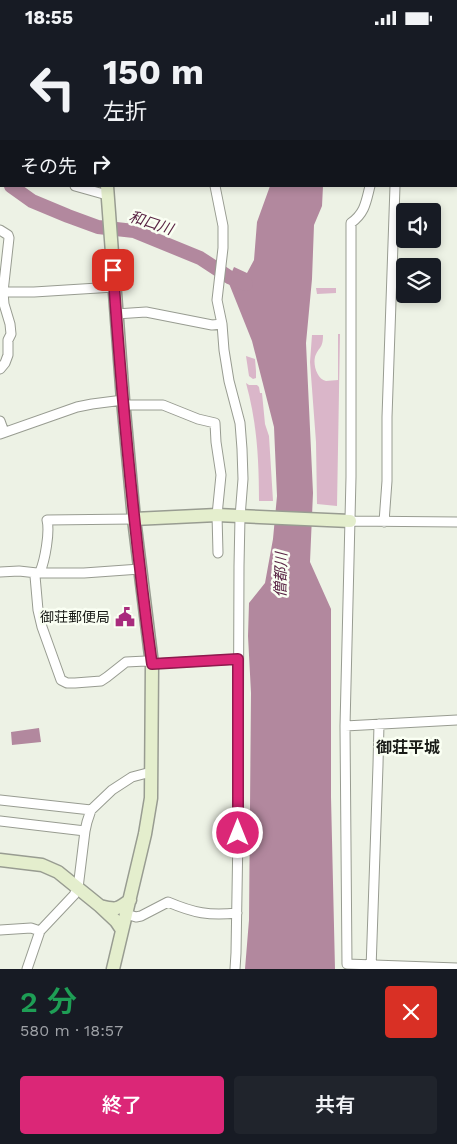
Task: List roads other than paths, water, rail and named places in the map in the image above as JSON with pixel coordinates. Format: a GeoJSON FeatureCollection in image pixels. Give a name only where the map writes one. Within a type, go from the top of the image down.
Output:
{"type":"FeatureCollection","features":[{"type":"Feature","properties":{"kind":"street"},"geometry":{"type":"LineString","coordinates":[[81,187],[107,191],[134,519],[152,664],[150,798],[145,834],[112,969]]}},
{"type":"Feature","properties":{"kind":"street"},"geometry":{"type":"LineString","coordinates":[[215,187],[223,226],[223,248],[217,301],[222,324],[229,381],[240,423],[243,479],[238,659],[238,833],[235,969]]}},
{"type":"Feature","properties":{"kind":"street"},"geometry":{"type":"LineString","coordinates":[[370,187],[364,209],[358,218],[351,223],[351,477],[347,521],[345,726],[347,967],[457,968]]}},
{"type":"Feature","properties":{"kind":"street"},"geometry":{"type":"LineString","coordinates":[[384,522],[395,187]]}},
{"type":"Feature","properties":{"kind":"street"},"geometry":{"type":"LineString","coordinates":[[0,230],[8,235],[9,238],[3,292],[11,334],[4,338],[8,355],[0,369]]}},
{"type":"Feature","properties":{"kind":"street"},"geometry":{"type":"LineString","coordinates":[[3,292],[114,287]]}},
{"type":"Feature","properties":{"kind":"street"},"geometry":{"type":"LineString","coordinates":[[116,314],[146,312],[212,325],[222,324]]}},
{"type":"Feature","properties":{"kind":"street"},"geometry":{"type":"LineString","coordinates":[[0,421],[2,433],[92,403],[123,403],[163,405],[198,419],[215,423],[220,475],[218,553]]}},
{"type":"Feature","properties":{"kind":"street"},"geometry":{"type":"LineString","coordinates":[[238,659],[152,664],[146,661],[126,662],[101,681],[67,683],[61,681],[42,627],[38,610],[35,576],[43,565],[49,529],[47,520],[134,519],[218,515],[347,521],[457,522]]}},
{"type":"Feature","properties":{"kind":"street"},"geometry":{"type":"LineString","coordinates":[[0,573],[19,571],[84,573],[140,569]]}},
{"type":"Feature","properties":{"kind":"street"},"geometry":{"type":"LineString","coordinates":[[345,726],[457,720]]}},
{"type":"Feature","properties":{"kind":"street"},"geometry":{"type":"LineString","coordinates":[[372,967],[379,724]]}},
{"type":"Feature","properties":{"kind":"street"},"geometry":{"type":"LineString","coordinates":[[27,969],[40,931],[74,895],[78,888],[85,831],[91,810],[112,791],[132,777],[151,772]]}},
{"type":"Feature","properties":{"kind":"street"},"geometry":{"type":"LineString","coordinates":[[0,800],[91,810]]}},
{"type":"Feature","properties":{"kind":"street"},"geometry":{"type":"LineString","coordinates":[[0,821],[85,831]]}},
{"type":"Feature","properties":{"kind":"street"},"geometry":{"type":"LineString","coordinates":[[0,860],[42,865],[58,872],[100,906],[116,921],[122,930]]}},
{"type":"Feature","properties":{"kind":"street"},"geometry":{"type":"LineString","coordinates":[[100,906],[113,909],[122,906],[130,899]]}},
{"type":"Feature","properties":{"kind":"street"},"geometry":{"type":"LineString","coordinates":[[126,914],[136,917],[141,916],[168,902],[206,915],[237,913]]}},
{"type":"Feature","properties":{"kind":"street"},"geometry":{"type":"LineString","coordinates":[[0,930],[30,928],[40,931]]}},
{"type":"Feature","properties":{"kind":"water","name":"僧都川"},"geometry":{"type":"Polygon","coordinates":[[[270,187],[323,187],[322,206],[314,225],[312,279],[306,343],[313,493],[310,562],[331,609],[331,797],[335,969],[245,969],[249,920],[251,693],[248,636],[249,603],[265,583],[273,539],[277,496],[274,427],[252,341],[228,281],[234,267],[247,273],[254,260],[257,222],[270,187]]]}},
{"type":"Feature","properties":{"kind":"water"},"geometry":{"type":"Polygon","coordinates":[[[39,728],[41,742],[12,745],[11,732],[39,728]]]}},
{"type":"Feature","properties":{"kind":"waterway","name":"和口川"},"geometry":{"type":"LineString","coordinates":[[12,187],[32,201],[68,216],[98,227],[134,231],[200,258],[229,277],[246,284]]}},
{"type":"Feature","properties":{"kind":"place","name":"御荘郵便局"},"geometry":{"type":"Point","coordinates":[125,617]}},
{"type":"Feature","properties":{"kind":"district","name":"御荘平城"},"geometry":{"type":"Point","coordinates":[408,747]}}]}
